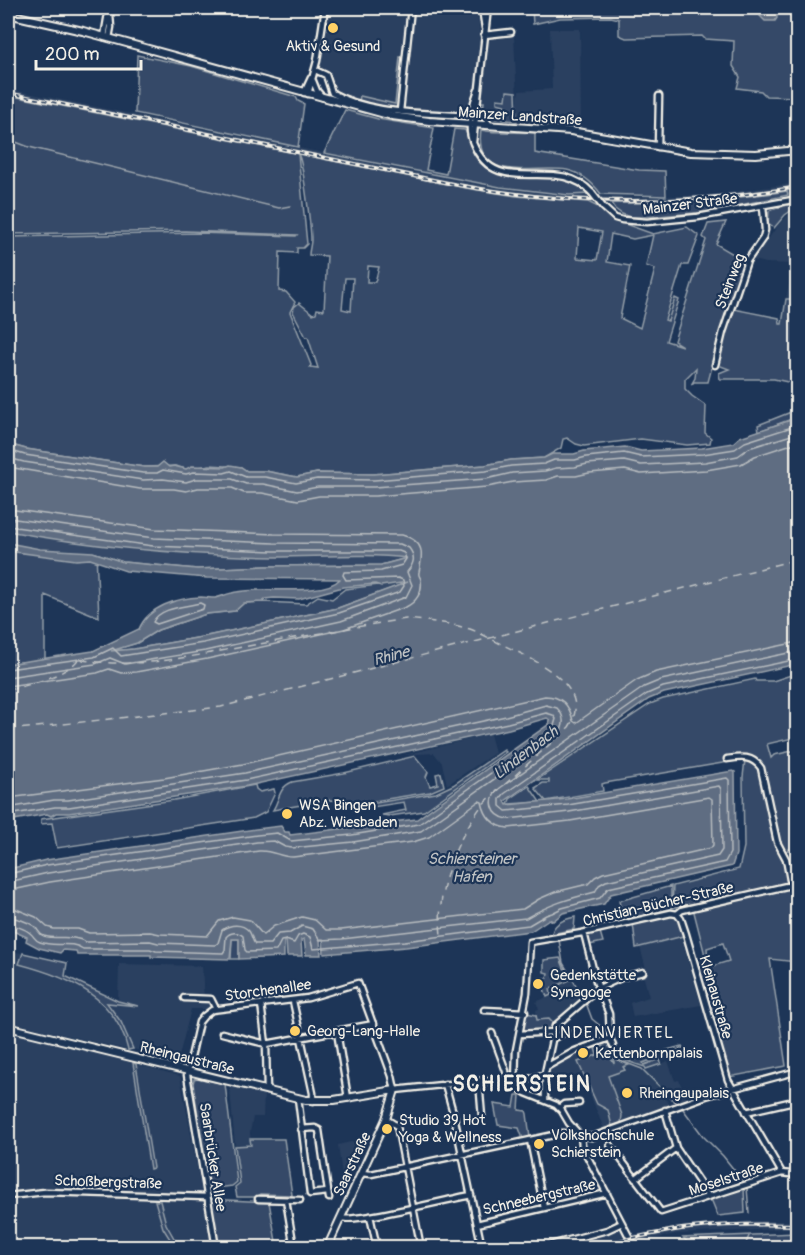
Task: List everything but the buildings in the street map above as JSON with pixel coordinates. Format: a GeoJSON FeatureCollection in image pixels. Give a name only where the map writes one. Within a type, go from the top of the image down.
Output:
{"type":"FeatureCollection","features":[{"type":"Feature","properties":{"kind":"main road","name":"Mainzer Landstraße"},"geometry":{"type":"LineString","coordinates":[[8,14],[107,37],[398,117],[572,131],[691,152],[796,154]]}},
{"type":"Feature","properties":{"kind":"main road","name":"Rheingaustraße"},"geometry":{"type":"LineString","coordinates":[[8,1028],[298,1098],[313,1100],[348,1098],[395,1090]]}},
{"type":"Feature","properties":{"kind":"main road","name":"Saarstraße"},"geometry":{"type":"LineString","coordinates":[[327,1248],[387,1119],[395,1090]]}},
{"type":"Feature","properties":{"kind":"main road"},"geometry":{"type":"LineString","coordinates":[[381,1092],[389,1096],[392,1104]]}},
{"type":"Feature","properties":{"kind":"street"},"geometry":{"type":"LineString","coordinates":[[306,93],[315,70],[325,8]]}},
{"type":"Feature","properties":{"kind":"street"},"geometry":{"type":"LineString","coordinates":[[400,111],[411,8]]}},
{"type":"Feature","properties":{"kind":"street"},"geometry":{"type":"LineString","coordinates":[[482,8],[485,33]]}},
{"type":"Feature","properties":{"kind":"street"},"geometry":{"type":"LineString","coordinates":[[473,143],[473,124],[488,8]]}},
{"type":"Feature","properties":{"kind":"street"},"geometry":{"type":"LineString","coordinates":[[109,10],[111,27],[119,41]]}},
{"type":"Feature","properties":{"kind":"street"},"geometry":{"type":"LineString","coordinates":[[107,37],[109,10]]}},
{"type":"Feature","properties":{"kind":"street"},"geometry":{"type":"LineString","coordinates":[[107,37],[111,27]]}},
{"type":"Feature","properties":{"kind":"street"},"geometry":{"type":"LineString","coordinates":[[485,33],[511,32]]}},
{"type":"Feature","properties":{"kind":"street"},"geometry":{"type":"LineString","coordinates":[[306,93],[315,70]]}},
{"type":"Feature","properties":{"kind":"street","name":"Mainzer Landstraße"},"geometry":{"type":"LineString","coordinates":[[315,70],[327,75],[330,91],[335,95],[374,107],[465,116]]}},
{"type":"Feature","properties":{"kind":"street"},"geometry":{"type":"LineString","coordinates":[[313,78],[315,88],[324,98]]}},
{"type":"Feature","properties":{"kind":"street"},"geometry":{"type":"LineString","coordinates":[[452,122],[464,128],[469,134],[478,109],[478,90]]}},
{"type":"Feature","properties":{"kind":"street"},"geometry":{"type":"LineString","coordinates":[[658,147],[659,96]]}},
{"type":"Feature","properties":{"kind":"street"},"geometry":{"type":"LineString","coordinates":[[478,109],[490,125]]}},
{"type":"Feature","properties":{"kind":"street","name":"Mainzer Straße"},"geometry":{"type":"LineString","coordinates":[[469,134],[479,157],[496,171],[515,176],[552,174],[567,176],[583,184],[615,218],[639,222],[698,217],[798,199]]}},
{"type":"Feature","properties":{"kind":"street","name":"Steinweg"},"geometry":{"type":"LineString","coordinates":[[715,365],[723,332],[747,261],[763,238],[765,230],[763,206]]}},
{"type":"Feature","properties":{"kind":"street","name":"Christian-Bücher-Straße"},"geometry":{"type":"LineString","coordinates":[[525,1012],[530,942],[584,934],[670,913],[677,914],[682,910],[791,885],[786,858],[777,842],[761,768],[755,760],[747,757],[727,759]]}},
{"type":"Feature","properties":{"kind":"street","name":"Kleinaustraße"},"geometry":{"type":"LineString","coordinates":[[677,914],[681,919],[725,1071],[732,1088],[782,1173]]}},
{"type":"Feature","properties":{"kind":"street"},"geometry":{"type":"LineString","coordinates":[[584,934],[596,981],[610,1018],[608,1039],[613,1047]]}},
{"type":"Feature","properties":{"kind":"street"},"geometry":{"type":"LineString","coordinates":[[545,1100],[545,1074],[553,1032],[557,1024],[599,988],[622,977],[642,972]]}},
{"type":"Feature","properties":{"kind":"street","name":"Storchenallee"},"geometry":{"type":"LineString","coordinates":[[187,1071],[199,1022],[207,1013],[216,1009],[308,998],[358,983],[374,1024]]}},
{"type":"Feature","properties":{"kind":"street"},"geometry":{"type":"LineString","coordinates":[[184,998],[211,999],[216,1009]]}},
{"type":"Feature","properties":{"kind":"street"},"geometry":{"type":"LineString","coordinates":[[293,1000],[313,1100]]}},
{"type":"Feature","properties":{"kind":"street"},"geometry":{"type":"LineString","coordinates":[[261,1004],[266,1044],[267,1091]]}},
{"type":"Feature","properties":{"kind":"street"},"geometry":{"type":"LineString","coordinates":[[484,1011],[525,1012],[515,1054],[515,1082],[526,1093],[559,1108],[569,1124],[581,1136],[582,1146],[635,1246],[627,1248]]}},
{"type":"Feature","properties":{"kind":"street"},"geometry":{"type":"LineString","coordinates":[[222,1033],[266,1044],[374,1024],[395,1090],[479,1081],[515,1082],[545,1074]]}},
{"type":"Feature","properties":{"kind":"street"},"geometry":{"type":"LineString","coordinates":[[552,1039],[567,1031]]}},
{"type":"Feature","properties":{"kind":"street"},"geometry":{"type":"LineString","coordinates":[[337,1032],[348,1098]]}},
{"type":"Feature","properties":{"kind":"street"},"geometry":{"type":"LineString","coordinates":[[520,1034],[553,1032]]}},
{"type":"Feature","properties":{"kind":"street"},"geometry":{"type":"LineString","coordinates":[[492,1033],[506,1071],[507,1082]]}},
{"type":"Feature","properties":{"kind":"street"},"geometry":{"type":"LineString","coordinates":[[548,1066],[575,1051],[608,1039]]}},
{"type":"Feature","properties":{"kind":"street","name":"Saarbrücker Allee"},"geometry":{"type":"LineString","coordinates":[[187,1071],[216,1248]]}},
{"type":"Feature","properties":{"kind":"street"},"geometry":{"type":"LineString","coordinates":[[361,1173],[371,1174],[563,1133],[593,1136],[732,1088],[798,1071]]}},
{"type":"Feature","properties":{"kind":"street"},"geometry":{"type":"LineString","coordinates":[[479,1081],[482,1117]]}},
{"type":"Feature","properties":{"kind":"street"},"geometry":{"type":"LineString","coordinates":[[445,1084],[482,1248]]}},
{"type":"Feature","properties":{"kind":"street"},"geometry":{"type":"LineString","coordinates":[[298,1098],[310,1194],[328,1192]]}},
{"type":"Feature","properties":{"kind":"street"},"geometry":{"type":"LineString","coordinates":[[746,1112],[798,1100]]}},
{"type":"Feature","properties":{"kind":"street"},"geometry":{"type":"LineString","coordinates":[[559,1108],[564,1104],[579,1103]]}},
{"type":"Feature","properties":{"kind":"street"},"geometry":{"type":"LineString","coordinates":[[665,1110],[676,1149],[709,1197]]}},
{"type":"Feature","properties":{"kind":"street"},"geometry":{"type":"LineString","coordinates":[[387,1119],[397,1126],[421,1248]]}},
{"type":"Feature","properties":{"kind":"street"},"geometry":{"type":"LineString","coordinates":[[563,1133],[569,1124]]}},
{"type":"Feature","properties":{"kind":"street"},"geometry":{"type":"LineString","coordinates":[[301,1129],[320,1130],[329,1198]]}},
{"type":"Feature","properties":{"kind":"street"},"geometry":{"type":"LineString","coordinates":[[530,1140],[544,1208]]}},
{"type":"Feature","properties":{"kind":"street"},"geometry":{"type":"LineString","coordinates":[[610,1145],[636,1179],[676,1149]]}},
{"type":"Feature","properties":{"kind":"street","name":"Moselstraße"},"geometry":{"type":"LineString","coordinates":[[636,1179],[661,1212],[782,1173],[798,1175]]}},
{"type":"Feature","properties":{"kind":"street","name":"Schoßbergstraße"},"geometry":{"type":"LineString","coordinates":[[8,1196],[45,1192],[207,1197]]}},
{"type":"Feature","properties":{"kind":"street","name":"Schneebergstraße"},"geometry":{"type":"LineString","coordinates":[[477,1224],[607,1193]]}},
{"type":"Feature","properties":{"kind":"street"},"geometry":{"type":"LineString","coordinates":[[340,1218],[346,1220],[370,1216],[471,1195]]}},
{"type":"Feature","properties":{"kind":"street"},"geometry":{"type":"LineString","coordinates":[[258,1199],[300,1200]]}},
{"type":"Feature","properties":{"kind":"street"},"geometry":{"type":"LineString","coordinates":[[285,1200],[294,1248]]}},
{"type":"Feature","properties":{"kind":"street"},"geometry":{"type":"LineString","coordinates":[[370,1216],[376,1248]]}},
{"type":"Feature","properties":{"kind":"street"},"geometry":{"type":"LineString","coordinates":[[539,1248],[607,1230],[622,1223]]}},
{"type":"Feature","properties":{"kind":"shaded area"},"geometry":{"type":"Polygon","coordinates":[[[327,8],[478,8],[480,39],[514,36],[517,102],[519,91],[552,89],[550,29],[580,29],[581,128],[393,109],[337,93],[333,89],[328,72],[321,70],[319,66],[327,8]]]}},
{"type":"Feature","properties":{"kind":"shaded area"},"geometry":{"type":"Polygon","coordinates":[[[532,8],[797,8],[797,97],[766,96],[761,91],[737,88],[740,77],[733,66],[734,41],[705,39],[702,36],[626,38],[619,35],[619,19],[611,17],[560,18],[533,24],[532,8]]]}},
{"type":"Feature","properties":{"kind":"shaded area"},"geometry":{"type":"Polygon","coordinates":[[[137,55],[191,66],[296,97],[304,104],[298,147],[135,113],[137,55]]]}},
{"type":"Feature","properties":{"kind":"shaded area"},"geometry":{"type":"Polygon","coordinates":[[[400,57],[404,58],[396,109],[359,101],[360,96],[395,104],[400,57]]]}},
{"type":"Feature","properties":{"kind":"shaded area"},"geometry":{"type":"Polygon","coordinates":[[[8,89],[500,187],[633,197],[712,195],[797,183],[797,189],[734,199],[677,203],[596,203],[516,196],[8,95],[8,89]]]}},
{"type":"Feature","properties":{"kind":"shaded area"},"geometry":{"type":"Polygon","coordinates":[[[507,91],[516,92],[517,121],[488,116],[483,110],[491,116],[491,114],[504,115],[505,105],[497,103],[497,99],[506,100],[507,91]]]}},
{"type":"Feature","properties":{"kind":"shaded area"},"geometry":{"type":"Polygon","coordinates":[[[8,95],[466,188],[516,196],[588,202],[600,208],[614,220],[653,234],[687,227],[699,236],[688,265],[682,265],[665,320],[668,321],[675,298],[679,300],[666,341],[682,346],[674,341],[706,240],[703,237],[708,224],[726,222],[716,244],[735,255],[731,270],[741,271],[733,309],[779,318],[782,324],[786,299],[797,299],[797,384],[774,379],[720,379],[719,373],[729,369],[713,363],[708,382],[694,382],[691,385],[695,378],[696,368],[685,379],[685,389],[706,406],[705,433],[711,438],[710,443],[687,445],[641,439],[584,446],[567,438],[563,439],[561,448],[544,458],[511,460],[485,465],[373,474],[317,473],[297,477],[265,471],[247,471],[241,467],[210,465],[186,469],[175,466],[144,467],[26,449],[8,444],[8,237],[198,233],[297,235],[185,231],[8,234],[8,95]],[[298,154],[307,244],[303,248],[297,248],[297,253],[280,252],[279,291],[286,292],[295,302],[290,312],[310,367],[318,368],[308,337],[293,312],[294,307],[299,303],[313,314],[317,309],[324,310],[327,256],[309,255],[310,223],[298,154]],[[579,228],[577,258],[597,260],[602,232],[579,228]],[[611,234],[607,262],[630,266],[620,318],[640,328],[655,269],[646,266],[653,235],[633,239],[611,234]],[[368,266],[367,282],[375,282],[379,267],[368,266]],[[345,278],[342,309],[351,311],[353,278],[345,278]]]}},
{"type":"Feature","properties":{"kind":"shaded area"},"geometry":{"type":"Polygon","coordinates":[[[345,110],[378,119],[434,128],[426,170],[446,174],[454,129],[465,130],[473,153],[486,168],[499,174],[561,179],[576,184],[589,194],[569,195],[500,187],[324,153],[345,110]]]}},
{"type":"Feature","properties":{"kind":"shaded area"},"geometry":{"type":"Polygon","coordinates":[[[481,130],[535,133],[535,153],[639,170],[665,171],[666,196],[601,194],[586,179],[572,171],[510,169],[497,166],[487,159],[481,148],[481,130]]]}},
{"type":"Feature","properties":{"kind":"shaded area"},"geometry":{"type":"Polygon","coordinates":[[[787,191],[788,195],[707,212],[646,217],[630,217],[622,214],[611,203],[699,201],[787,191]]]}},
{"type":"Feature","properties":{"kind":"shaded area"},"geometry":{"type":"Polygon","coordinates":[[[794,203],[795,208],[785,215],[774,228],[768,224],[769,211],[794,203]]]}},
{"type":"Feature","properties":{"kind":"shaded area"},"geometry":{"type":"Polygon","coordinates":[[[797,207],[797,299],[786,299],[793,264],[753,260],[779,224],[797,207]]]}},
{"type":"Feature","properties":{"kind":"shaded area"},"geometry":{"type":"Polygon","coordinates":[[[797,405],[797,417],[759,431],[758,425],[791,412],[797,405]]]}},
{"type":"Feature","properties":{"kind":"shaded area"},"geometry":{"type":"Polygon","coordinates":[[[8,488],[410,557],[381,565],[197,569],[123,562],[96,553],[99,617],[45,595],[45,659],[8,664],[8,488]]]}},
{"type":"Feature","properties":{"kind":"shaded area"},"geometry":{"type":"Polygon","coordinates":[[[412,581],[338,608],[202,637],[110,651],[137,643],[158,630],[206,614],[235,611],[244,603],[306,604],[318,596],[332,599],[345,589],[412,581]]]}},
{"type":"Feature","properties":{"kind":"shaded area"},"geometry":{"type":"Polygon","coordinates":[[[797,673],[797,737],[767,744],[771,758],[774,755],[797,750],[797,860],[789,849],[785,852],[778,840],[762,767],[744,757],[740,760],[605,783],[602,784],[603,791],[546,801],[535,788],[543,783],[549,783],[549,780],[537,780],[650,704],[663,699],[755,679],[756,681],[773,681],[797,673]]]}},
{"type":"Feature","properties":{"kind":"shaded area"},"geometry":{"type":"Polygon","coordinates":[[[490,734],[495,753],[447,785],[442,763],[434,753],[404,755],[490,734]]]}},
{"type":"Feature","properties":{"kind":"shaded area"},"geometry":{"type":"Polygon","coordinates":[[[504,750],[506,752],[424,811],[382,815],[406,810],[404,802],[353,810],[352,807],[436,793],[453,785],[504,750]]]}},
{"type":"Feature","properties":{"kind":"shaded area"},"geometry":{"type":"Polygon","coordinates":[[[415,756],[428,772],[426,777],[430,786],[438,784],[436,774],[441,773],[444,786],[430,792],[362,803],[329,800],[273,810],[284,787],[292,782],[344,773],[415,756]]]}},
{"type":"Feature","properties":{"kind":"shaded area"},"geometry":{"type":"Polygon","coordinates":[[[745,760],[754,763],[760,769],[777,846],[784,860],[787,884],[672,908],[673,886],[739,869],[744,847],[743,777],[745,760]]]}},
{"type":"Feature","properties":{"kind":"shaded area"},"geometry":{"type":"Polygon","coordinates":[[[255,785],[260,792],[274,789],[275,793],[266,812],[254,818],[57,848],[52,823],[41,824],[41,819],[174,800],[255,785]]]}},
{"type":"Feature","properties":{"kind":"shaded area"},"geometry":{"type":"Polygon","coordinates":[[[529,786],[540,802],[508,804],[510,799],[529,786]]]}},
{"type":"Feature","properties":{"kind":"shaded area"},"geometry":{"type":"Polygon","coordinates":[[[671,886],[671,909],[623,920],[619,901],[671,886]]]}},
{"type":"Feature","properties":{"kind":"shaded area"},"geometry":{"type":"Polygon","coordinates":[[[789,888],[797,931],[797,962],[770,959],[786,1066],[729,1077],[698,969],[706,959],[695,909],[789,888]],[[723,943],[707,948],[708,961],[713,966],[729,961],[723,943]]]}},
{"type":"Feature","properties":{"kind":"shaded area"},"geometry":{"type":"Polygon","coordinates":[[[673,915],[679,919],[683,936],[636,948],[633,923],[673,915]]]}},
{"type":"Feature","properties":{"kind":"shaded area"},"geometry":{"type":"Polygon","coordinates":[[[575,917],[574,929],[552,934],[557,924],[575,917]]]}},
{"type":"Feature","properties":{"kind":"shaded area"},"geometry":{"type":"Polygon","coordinates":[[[600,932],[603,942],[589,945],[586,935],[600,932]]]}},
{"type":"Feature","properties":{"kind":"shaded area"},"geometry":{"type":"Polygon","coordinates":[[[681,937],[701,1005],[633,1017],[630,1003],[649,997],[643,974],[647,973],[640,947],[681,937]]]}},
{"type":"Feature","properties":{"kind":"shaded area"},"geometry":{"type":"Polygon","coordinates":[[[232,939],[239,939],[239,959],[231,959],[232,939]]]}},
{"type":"Feature","properties":{"kind":"shaded area"},"geometry":{"type":"Polygon","coordinates":[[[15,952],[23,953],[20,964],[80,986],[107,1006],[121,1027],[128,1050],[10,1022],[14,993],[8,991],[8,961],[11,961],[15,952]]]}},
{"type":"Feature","properties":{"kind":"shaded area"},"geometry":{"type":"Polygon","coordinates":[[[23,953],[67,963],[65,976],[118,1001],[138,1006],[107,1003],[121,1022],[133,1049],[128,1050],[122,1031],[101,1002],[55,975],[19,964],[23,953]]]}},
{"type":"Feature","properties":{"kind":"shaded area"},"geometry":{"type":"Polygon","coordinates":[[[560,958],[582,997],[575,1002],[576,1006],[560,1019],[551,1023],[537,1020],[536,1010],[539,1009],[536,1002],[547,997],[540,978],[547,978],[548,973],[544,972],[544,960],[560,958]]]}},
{"type":"Feature","properties":{"kind":"shaded area"},"geometry":{"type":"Polygon","coordinates":[[[560,958],[572,979],[550,989],[551,995],[547,997],[540,978],[547,978],[548,973],[544,972],[544,960],[560,958]]]}},
{"type":"Feature","properties":{"kind":"shaded area"},"geometry":{"type":"Polygon","coordinates":[[[119,964],[202,966],[204,1000],[209,1001],[211,1006],[208,1009],[191,1009],[178,1060],[133,1049],[127,1033],[106,1002],[132,1005],[118,1001],[119,964]]]}},
{"type":"Feature","properties":{"kind":"shaded area"},"geometry":{"type":"Polygon","coordinates":[[[526,1013],[536,1015],[537,1020],[549,1019],[562,1033],[556,1036],[554,1032],[523,1032],[526,1013]]]}},
{"type":"Feature","properties":{"kind":"shaded area"},"geometry":{"type":"Polygon","coordinates":[[[19,1034],[133,1063],[150,1169],[153,1168],[136,1064],[180,1076],[212,1247],[8,1247],[8,1037],[19,1034]],[[53,1188],[20,1191],[21,1199],[65,1196],[118,1198],[118,1191],[53,1188]]]}},
{"type":"Feature","properties":{"kind":"shaded area"},"geometry":{"type":"Polygon","coordinates":[[[608,1042],[615,1061],[636,1067],[643,1072],[668,1061],[675,1081],[679,1080],[686,1098],[676,1102],[661,1085],[657,1087],[670,1105],[604,1129],[582,1074],[547,1081],[548,1071],[552,1066],[574,1053],[608,1042]]]}},
{"type":"Feature","properties":{"kind":"shaded area"},"geometry":{"type":"Polygon","coordinates":[[[682,1046],[683,1048],[643,1063],[644,1065],[660,1059],[661,1064],[646,1069],[627,1061],[682,1046]]]}},
{"type":"Feature","properties":{"kind":"shaded area"},"geometry":{"type":"Polygon","coordinates":[[[605,1047],[614,1064],[614,1058],[629,1065],[623,1067],[625,1070],[608,1076],[622,1115],[621,1123],[612,1126],[608,1110],[597,1104],[578,1062],[597,1055],[595,1048],[605,1047]]]}},
{"type":"Feature","properties":{"kind":"shaded area"},"geometry":{"type":"Polygon","coordinates":[[[133,1063],[136,1064],[153,1168],[150,1169],[133,1063]]]}},
{"type":"Feature","properties":{"kind":"shaded area"},"geometry":{"type":"Polygon","coordinates":[[[194,1079],[225,1084],[237,1182],[232,1186],[210,1189],[193,1084],[194,1079]]]}},
{"type":"Feature","properties":{"kind":"shaded area"},"geometry":{"type":"Polygon","coordinates":[[[232,1085],[264,1093],[263,1117],[253,1117],[250,1132],[251,1145],[235,1146],[230,1090],[232,1085]]]}},
{"type":"Feature","properties":{"kind":"shaded area"},"geometry":{"type":"Polygon","coordinates":[[[516,1095],[520,1095],[519,1110],[526,1111],[527,1114],[530,1138],[523,1139],[519,1128],[498,1125],[494,1104],[514,1107],[516,1095]]]}},
{"type":"Feature","properties":{"kind":"shaded area"},"geometry":{"type":"Polygon","coordinates":[[[250,1139],[284,1139],[292,1195],[260,1194],[260,1197],[237,1197],[235,1187],[240,1183],[235,1146],[251,1145],[250,1139]]]}},
{"type":"Feature","properties":{"kind":"shaded area"},"geometry":{"type":"Polygon","coordinates":[[[355,1141],[358,1166],[355,1172],[342,1175],[338,1145],[355,1141]]]}},
{"type":"Feature","properties":{"kind":"shaded area"},"geometry":{"type":"Polygon","coordinates":[[[744,1188],[745,1213],[718,1216],[711,1199],[744,1188]]]}},
{"type":"Feature","properties":{"kind":"shaded area"},"geometry":{"type":"Polygon","coordinates":[[[208,1199],[269,1202],[277,1247],[218,1247],[208,1199]]]}},
{"type":"Feature","properties":{"kind":"shaded area"},"geometry":{"type":"Polygon","coordinates":[[[155,1201],[160,1201],[166,1224],[179,1247],[175,1247],[163,1228],[155,1201]]]}},
{"type":"Feature","properties":{"kind":"shaded area"},"geometry":{"type":"Polygon","coordinates":[[[749,1221],[797,1221],[797,1228],[675,1234],[620,1247],[544,1248],[619,1226],[626,1235],[749,1221]]]}},
{"type":"Feature","properties":{"kind":"shaded area"},"geometry":{"type":"Polygon","coordinates":[[[797,1233],[797,1248],[693,1247],[683,1238],[797,1233]]]}},
{"type":"Feature","properties":{"kind":"water"},"geometry":{"type":"Polygon","coordinates":[[[760,8],[776,8],[775,21],[765,21],[760,16],[760,8]]]}},
{"type":"Feature","properties":{"kind":"water"},"geometry":{"type":"Polygon","coordinates":[[[797,418],[797,664],[664,693],[649,699],[505,801],[507,805],[567,799],[733,771],[735,772],[736,854],[732,866],[611,894],[604,904],[563,913],[553,921],[549,919],[531,931],[406,947],[324,954],[323,939],[320,939],[321,955],[306,955],[304,939],[301,940],[302,956],[287,956],[286,940],[284,941],[284,957],[239,959],[239,939],[232,939],[230,959],[151,957],[151,955],[77,955],[76,951],[63,950],[60,953],[39,948],[26,941],[27,937],[8,929],[8,869],[46,860],[256,829],[281,826],[290,835],[417,819],[549,724],[550,720],[547,718],[509,729],[247,786],[8,821],[8,664],[93,651],[139,629],[150,614],[173,602],[201,597],[215,598],[235,592],[255,590],[312,589],[333,584],[340,579],[207,578],[126,571],[90,559],[76,560],[8,551],[8,543],[40,549],[93,552],[123,562],[197,569],[381,565],[407,558],[359,555],[275,557],[174,552],[74,542],[8,531],[8,444],[26,449],[144,467],[157,467],[163,462],[169,467],[186,469],[192,466],[225,467],[230,465],[247,471],[265,471],[297,477],[317,473],[373,474],[485,465],[511,460],[544,458],[552,454],[574,454],[625,447],[641,451],[702,448],[733,443],[740,437],[797,418]],[[408,582],[381,586],[375,584],[343,587],[299,599],[274,598],[265,599],[263,602],[244,603],[235,611],[206,614],[158,630],[137,643],[111,651],[202,637],[338,608],[408,582]]]}},
{"type":"Feature","properties":{"kind":"waterway"},"geometry":{"type":"LineString","coordinates":[[8,139],[29,147],[279,208],[290,206]]}},
{"type":"Feature","properties":{"kind":"waterway","name":"Lindenbach"},"geometry":{"type":"LineString","coordinates":[[559,940],[563,963],[584,999]]}},
{"type":"Feature","properties":{"kind":"waterway","name":"Lindenbach"},"geometry":{"type":"LineString","coordinates":[[586,1003],[592,1019],[604,1029],[607,1036]]}},
{"type":"Feature","properties":{"kind":"waterway","name":"Lindenbach"},"geometry":{"type":"LineString","coordinates":[[608,1040],[616,1059],[642,1069],[675,1102]]}},
{"type":"Feature","properties":{"kind":"waterway","name":"Lindenbach"},"geometry":{"type":"LineString","coordinates":[[683,1109],[703,1136],[743,1181]]}},
{"type":"Feature","properties":{"kind":"waterway","name":"Lindenbach"},"geometry":{"type":"LineString","coordinates":[[747,1188],[749,1213]]}},
{"type":"Feature","properties":{"kind":"waterway","name":"Lindenbach"},"geometry":{"type":"LineString","coordinates":[[744,1248],[749,1236]]}},
{"type":"Feature","properties":{"kind":"ferry route"},"geometry":{"type":"LineString","coordinates":[[8,730],[221,707],[798,559]]}},
{"type":"Feature","properties":{"kind":"ferry route"},"geometry":{"type":"LineString","coordinates":[[8,690],[59,674],[76,662],[80,656],[83,660],[103,662],[163,661],[406,619],[470,629],[529,658],[543,666],[567,686],[574,699],[575,712],[569,727],[483,804],[473,818],[456,850],[445,883],[440,918],[441,935]]}},
{"type":"Feature","properties":{"kind":"railway"},"geometry":{"type":"LineString","coordinates":[[8,93],[500,192],[585,200],[628,201],[713,198],[798,187]]}},
{"type":"Feature","properties":{"kind":"railway"},"geometry":{"type":"LineString","coordinates":[[589,1248],[690,1228],[798,1225]]}},
{"type":"Feature","properties":{"kind":"place","name":"Aktiv & Gesund"},"geometry":{"type":"Point","coordinates":[333,28]}},
{"type":"Feature","properties":{"kind":"place","name":"WSA Bingen Abz. Wiesbaden"},"geometry":{"type":"Point","coordinates":[287,814]}},
{"type":"Feature","properties":{"kind":"place","name":"Gedenkstätte Synagoge"},"geometry":{"type":"Point","coordinates":[538,984]}},
{"type":"Feature","properties":{"kind":"place","name":"Georg-Lang-Halle"},"geometry":{"type":"Point","coordinates":[295,1031]}},
{"type":"Feature","properties":{"kind":"place","name":"Kettenbornpalais"},"geometry":{"type":"Point","coordinates":[583,1053]}},
{"type":"Feature","properties":{"kind":"place","name":"Rheingaupalais"},"geometry":{"type":"Point","coordinates":[627,1093]}},
{"type":"Feature","properties":{"kind":"place","name":"Studio 39 Hot Yoga & Wellness"},"geometry":{"type":"Point","coordinates":[387,1129]}},
{"type":"Feature","properties":{"kind":"place","name":"Volkshochschule Schierstein"},"geometry":{"type":"Point","coordinates":[539,1144]}},
{"type":"Feature","properties":{"kind":"district","name":"LINDENVIERTEL"},"geometry":{"type":"Point","coordinates":[609,1032]}},
{"type":"Feature","properties":{"kind":"district","name":"SCHIERSTEIN"},"geometry":{"type":"Point","coordinates":[522,1084]}},
{"type":"Feature","properties":{"kind":"water label","name":"Rhine"},"geometry":{"type":"Point","coordinates":[391,655]}},
{"type":"Feature","properties":{"kind":"water label","name":"Schiersteiner Hafen"},"geometry":{"type":"Point","coordinates":[472,867]}}]}
